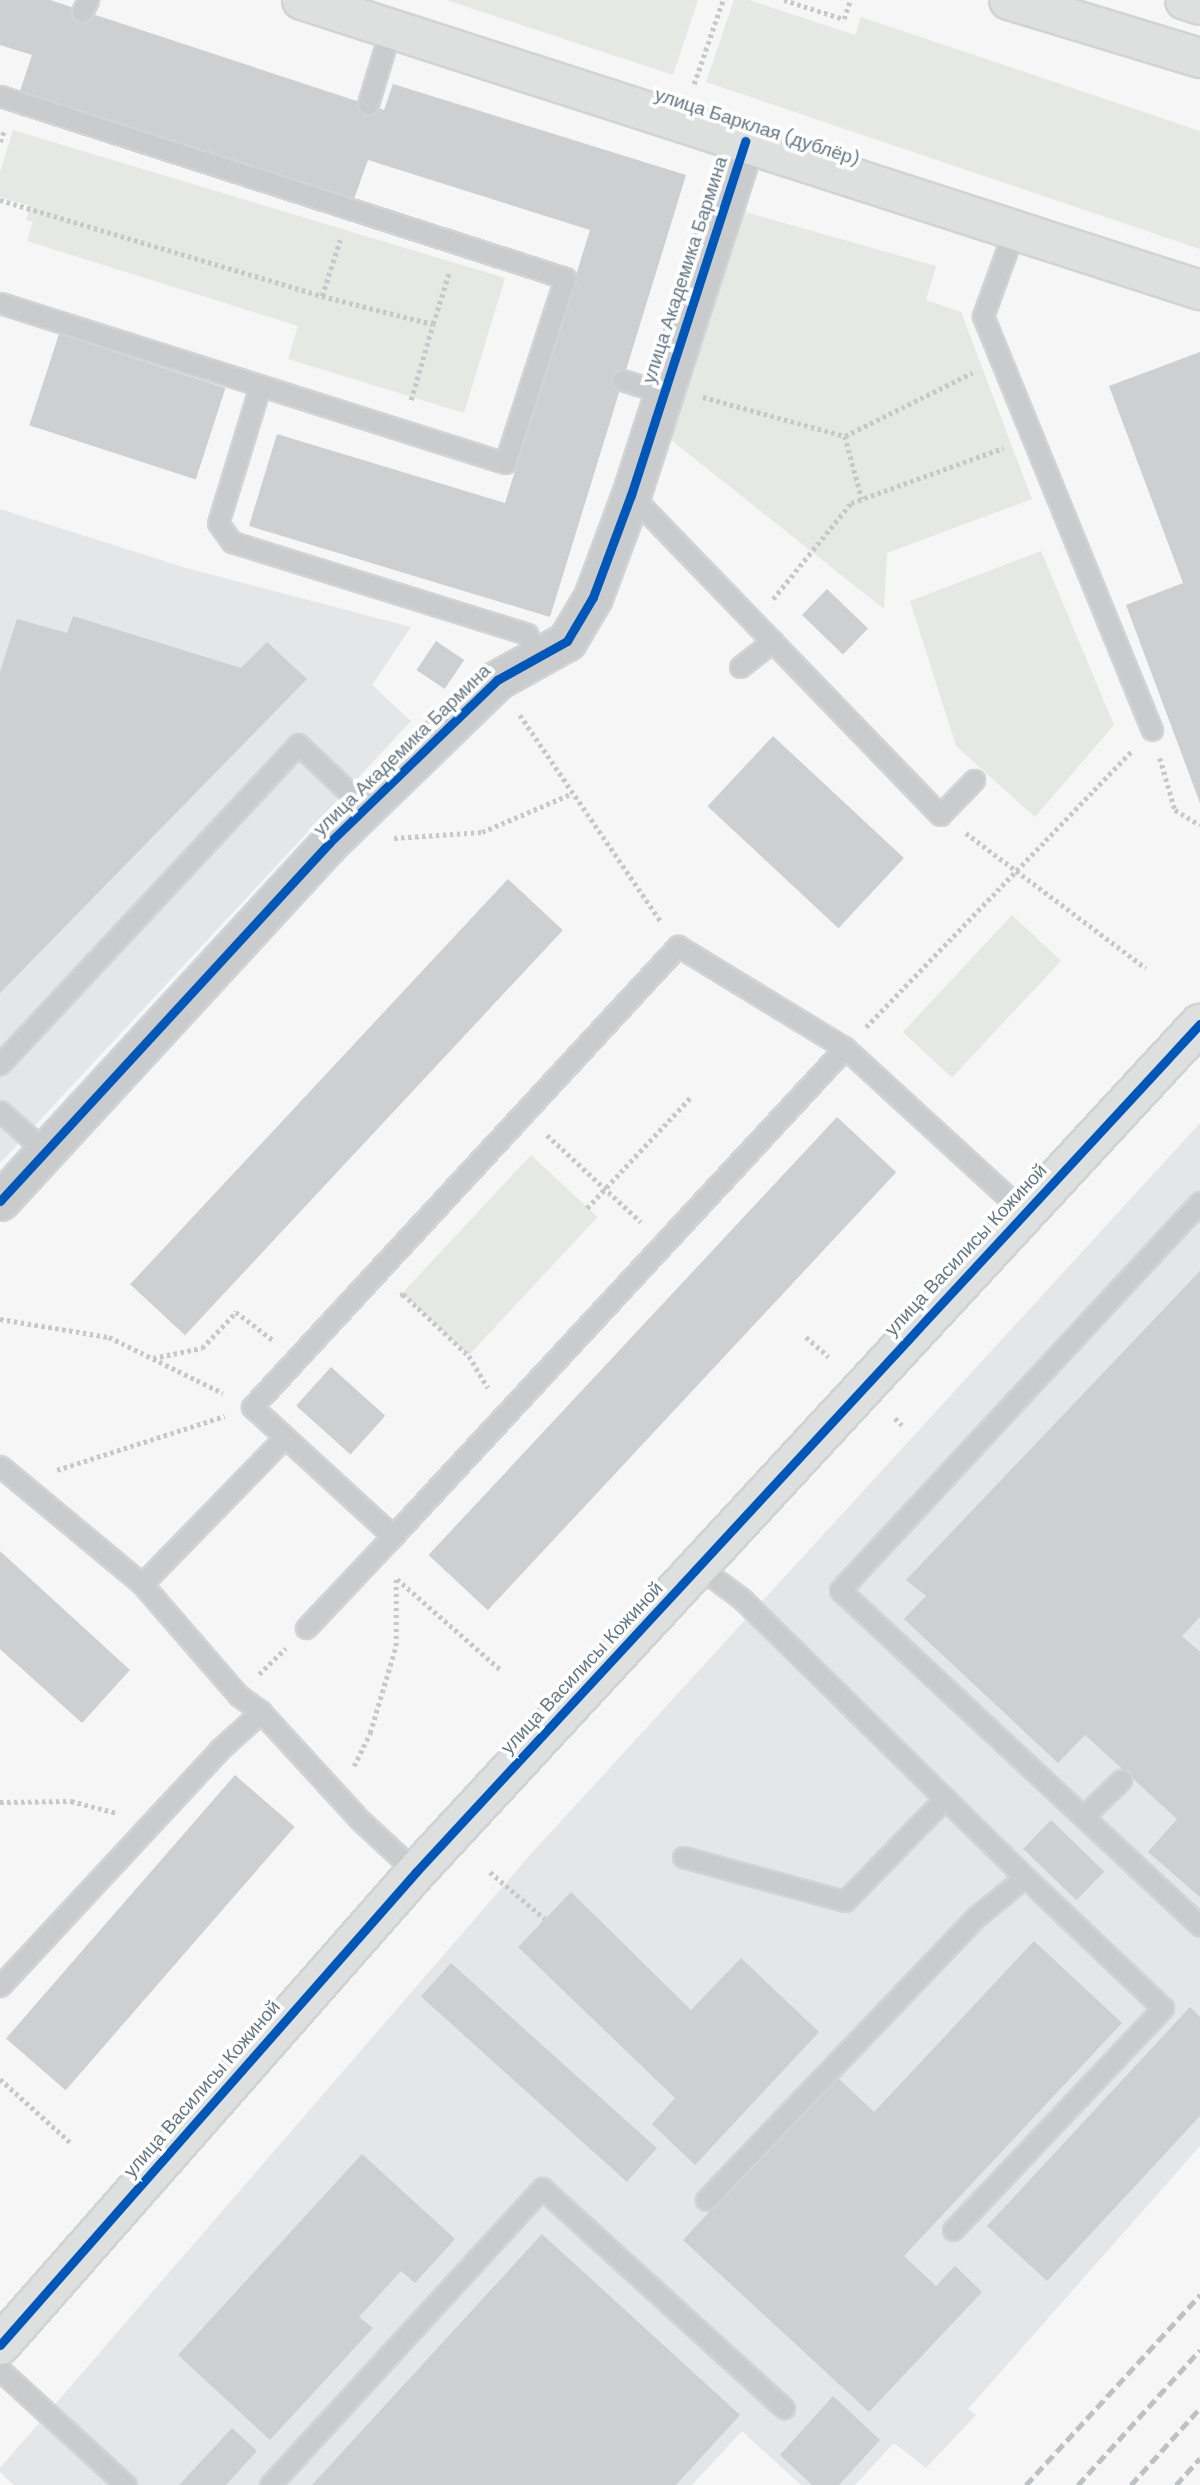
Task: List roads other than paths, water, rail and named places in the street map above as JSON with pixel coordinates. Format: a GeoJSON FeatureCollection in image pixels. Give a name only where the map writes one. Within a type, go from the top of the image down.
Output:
{"type":"FeatureCollection","features":[{"type":"Feature","properties":{"kind":"street","name":"улица Барклая (дублёр)"},"geometry":{"type":"LineString","coordinates":[[302,0],[1015,228],[1200,290]]}},
{"type":"Feature","properties":{"kind":"street"},"geometry":{"type":"LineString","coordinates":[[1009,0],[1200,58]]}},
{"type":"Feature","properties":{"kind":"street"},"geometry":{"type":"LineString","coordinates":[[1185,0],[1200,5]]}},
{"type":"Feature","properties":{"kind":"street","name":"улица Академика Бармина"},"geometry":{"type":"LineString","coordinates":[[0,1201],[329,843],[497,680],[567,641],[593,597],[631,495],[745,141]]}},
{"type":"Feature","properties":{"kind":"street","name":"улица Василисы Кожиной"},"geometry":{"type":"LineString","coordinates":[[0,2345],[416,1872],[1200,1024]]}},
{"type":"Feature","properties":{"kind":"lane"},"geometry":{"type":"LineString","coordinates":[[368,104],[391,28]]}},
{"type":"Feature","properties":{"kind":"lane"},"geometry":{"type":"LineString","coordinates":[[0,96],[51,107],[345,205],[458,246],[565,278],[545,354],[505,463],[0,303]]}},
{"type":"Feature","properties":{"kind":"lane"},"geometry":{"type":"LineString","coordinates":[[1015,228],[984,316],[1152,730]]}},
{"type":"Feature","properties":{"kind":"lane"},"geometry":{"type":"LineString","coordinates":[[622,380],[665,390]]}},
{"type":"Feature","properties":{"kind":"lane"},"geometry":{"type":"LineString","coordinates":[[260,386],[218,523],[232,542],[527,634],[537,657]]}},
{"type":"Feature","properties":{"kind":"lane"},"geometry":{"type":"LineString","coordinates":[[631,495],[940,815],[974,780]]}},
{"type":"Feature","properties":{"kind":"lane"},"geometry":{"type":"LineString","coordinates":[[740,667],[773,641]]}},
{"type":"Feature","properties":{"kind":"lane"},"geometry":{"type":"LineString","coordinates":[[0,1064],[298,744],[366,807]]}},
{"type":"Feature","properties":{"kind":"lane"},"geometry":{"type":"LineString","coordinates":[[393,1536],[253,1407],[678,946],[845,1048],[1024,1212]]}},
{"type":"Feature","properties":{"kind":"lane"},"geometry":{"type":"LineString","coordinates":[[306,1628],[845,1048]]}},
{"type":"Feature","properties":{"kind":"lane"},"geometry":{"type":"LineString","coordinates":[[0,1111],[45,1152]]}},
{"type":"Feature","properties":{"kind":"lane"},"geometry":{"type":"LineString","coordinates":[[1200,1202],[840,1590],[1200,1926]]}},
{"type":"Feature","properties":{"kind":"lane"},"geometry":{"type":"LineString","coordinates":[[142,1584],[285,1437]]}},
{"type":"Feature","properties":{"kind":"lane"},"geometry":{"type":"LineString","coordinates":[[0,1466],[142,1584],[238,1695],[261,1712],[339,1797],[416,1872]]}},
{"type":"Feature","properties":{"kind":"lane"},"geometry":{"type":"LineString","coordinates":[[699,1567],[741,1599],[1163,2008],[953,2230]]}},
{"type":"Feature","properties":{"kind":"lane"},"geometry":{"type":"LineString","coordinates":[[0,1986],[219,1750],[261,1712]]}},
{"type":"Feature","properties":{"kind":"lane"},"geometry":{"type":"LineString","coordinates":[[1084,1816],[1121,1780]]}},
{"type":"Feature","properties":{"kind":"lane"},"geometry":{"type":"LineString","coordinates":[[683,1857],[845,1901],[945,1798]]}},
{"type":"Feature","properties":{"kind":"lane"},"geometry":{"type":"LineString","coordinates":[[706,2200],[976,1917],[1026,1877]]}},
{"type":"Feature","properties":{"kind":"lane"},"geometry":{"type":"LineString","coordinates":[[270,2485],[542,2188],[784,2408]]}},
{"type":"Feature","properties":{"kind":"lane"},"geometry":{"type":"LineString","coordinates":[[0,2370],[126,2485]]}},
{"type":"Feature","properties":{"kind":"railway"},"geometry":{"type":"LineString","coordinates":[[1026,2485],[1200,2295]]}},
{"type":"Feature","properties":{"kind":"railway"},"geometry":{"type":"LineString","coordinates":[[1078,2485],[1200,2350]]}},
{"type":"Feature","properties":{"kind":"railway"},"geometry":{"type":"LineString","coordinates":[[1131,2485],[1200,2408]]}},
{"type":"Feature","properties":{"kind":"railway"},"geometry":{"type":"LineString","coordinates":[[1176,2485],[1200,2458]]}}]}
